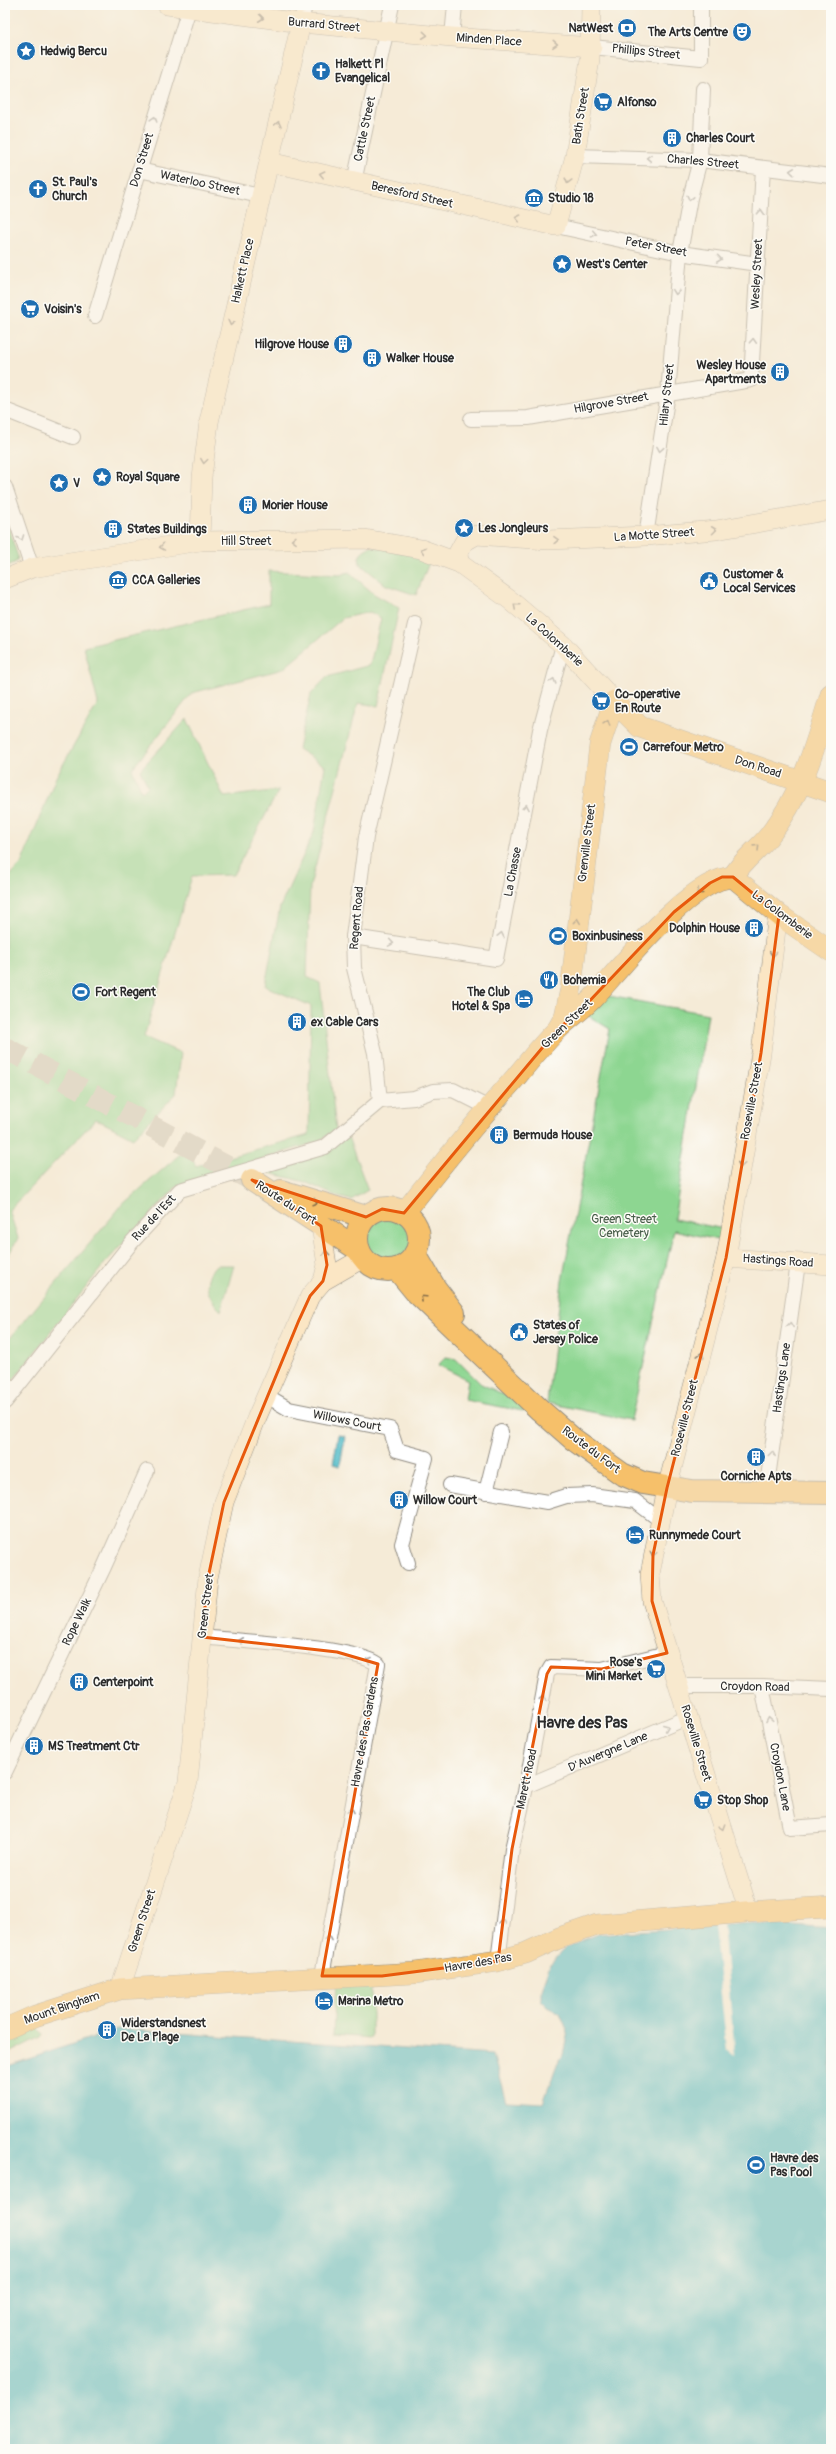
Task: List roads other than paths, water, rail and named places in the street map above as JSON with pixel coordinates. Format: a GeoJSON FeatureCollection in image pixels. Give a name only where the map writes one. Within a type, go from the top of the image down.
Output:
{"type":"FeatureCollection","features":[{"type":"Feature","properties":{"kind":"highway","name":"Route du Fort"},"geometry":{"type":"LineString","coordinates":[[361,1254],[252,1180],[366,1217]]}},
{"type":"Feature","properties":{"kind":"highway"},"geometry":{"type":"LineString","coordinates":[[382,1208],[404,1213],[415,1224],[418,1234],[418,1244],[415,1254],[408,1262],[397,1269],[380,1269],[361,1254],[358,1230],[366,1217],[382,1208]]}},
{"type":"Feature","properties":{"kind":"highway","name":"Route du Fort"},"geometry":{"type":"LineString","coordinates":[[415,1254],[435,1288],[493,1363]]}},
{"type":"Feature","properties":{"kind":"highway","name":"Route du Fort"},"geometry":{"type":"LineString","coordinates":[[397,1269],[416,1291],[493,1363],[540,1410],[573,1439],[622,1474],[643,1483],[692,1491],[831,1493]]}},
{"type":"Feature","properties":{"kind":"main road","name":"Burrard Street"},"geometry":{"type":"LineString","coordinates":[[167,5],[303,14],[386,30]]}},
{"type":"Feature","properties":{"kind":"main road","name":"Bath Street"},"geometry":{"type":"LineString","coordinates":[[556,226],[574,156],[592,47],[591,5]]}},
{"type":"Feature","properties":{"kind":"main road","name":"Halkett Place"},"geometry":{"type":"LineString","coordinates":[[200,541],[202,477],[209,422],[303,14]]}},
{"type":"Feature","properties":{"kind":"main road","name":"Minden Place"},"geometry":{"type":"LineString","coordinates":[[386,30],[452,37],[592,47]]}},
{"type":"Feature","properties":{"kind":"main road","name":"Beresford Street"},"geometry":{"type":"LineString","coordinates":[[269,162],[556,226]]}},
{"type":"Feature","properties":{"kind":"main road","name":"La Motte Street"},"geometry":{"type":"LineString","coordinates":[[460,563],[458,553],[464,542],[476,535],[548,540],[646,536],[716,530],[831,510]]}},
{"type":"Feature","properties":{"kind":"main road","name":"Hill Street"},"geometry":{"type":"LineString","coordinates":[[5,579],[32,568],[200,541],[364,539],[421,549],[460,563]]}},
{"type":"Feature","properties":{"kind":"main road","name":"La Colomberie"},"geometry":{"type":"LineString","coordinates":[[460,563],[510,600],[563,645],[640,727]]}},
{"type":"Feature","properties":{"kind":"main road"},"geometry":{"type":"LineString","coordinates":[[733,877],[739,865],[769,836],[803,782],[831,697]]}},
{"type":"Feature","properties":{"kind":"main road","name":"Grenville Street"},"geometry":{"type":"LineString","coordinates":[[558,1028],[565,1016],[571,988],[600,744],[614,701]]}},
{"type":"Feature","properties":{"kind":"main road","name":"Don Road"},"geometry":{"type":"LineString","coordinates":[[640,727],[831,792]]}},
{"type":"Feature","properties":{"kind":"main road","name":"Green Street"},"geometry":{"type":"LineString","coordinates":[[404,1213],[489,1108],[558,1028],[594,998],[674,912],[710,883],[722,877],[733,877]]}},
{"type":"Feature","properties":{"kind":"main road","name":"La Colomberie"},"geometry":{"type":"LineString","coordinates":[[733,877],[779,915],[831,952]]}},
{"type":"Feature","properties":{"kind":"main road","name":"Roseville Street"},"geometry":{"type":"LineString","coordinates":[[746,1912],[745,1900],[689,1717],[667,1653],[652,1600],[650,1574],[667,1488],[726,1258],[761,1053],[777,921],[779,915]]}},
{"type":"Feature","properties":{"kind":"main road"},"geometry":{"type":"LineString","coordinates":[[571,988],[577,995],[594,998]]}},
{"type":"Feature","properties":{"kind":"main road"},"geometry":{"type":"LineString","coordinates":[[321,1226],[326,1265],[323,1281]]}},
{"type":"Feature","properties":{"kind":"main road","name":"Green Street"},"geometry":{"type":"LineString","coordinates":[[120,1988],[188,1782],[208,1578],[224,1502],[266,1396],[282,1363],[310,1296],[323,1281],[361,1254]]}},
{"type":"Feature","properties":{"kind":"main road","name":"Hastings Road"},"geometry":{"type":"LineString","coordinates":[[726,1258],[831,1265]]}},
{"type":"Feature","properties":{"kind":"main road","name":"Havre des Pas"},"geometry":{"type":"LineString","coordinates":[[120,1988],[322,1976],[382,1976],[498,1961],[532,1951],[559,1938],[597,1925],[746,1912],[831,1907]]}},
{"type":"Feature","properties":{"kind":"main road","name":"Mount Bingham"},"geometry":{"type":"LineString","coordinates":[[5,2029],[34,2016],[120,1988]]}},
{"type":"Feature","properties":{"kind":"street","name":"Cattle Street"},"geometry":{"type":"LineString","coordinates":[[354,182],[392,5]]}},
{"type":"Feature","properties":{"kind":"street"},"geometry":{"type":"LineString","coordinates":[[452,37],[455,5]]}},
{"type":"Feature","properties":{"kind":"street","name":"Phillips Street"},"geometry":{"type":"LineString","coordinates":[[592,47],[701,58],[701,5]]}},
{"type":"Feature","properties":{"kind":"street","name":"Don Street"},"geometry":{"type":"LineString","coordinates":[[95,316],[189,7]]}},
{"type":"Feature","properties":{"kind":"street","name":"Hilary Street"},"geometry":{"type":"LineString","coordinates":[[646,536],[668,393],[680,253],[690,198],[700,160],[703,89]]}},
{"type":"Feature","properties":{"kind":"street","name":"Charles Street"},"geometry":{"type":"LineString","coordinates":[[574,156],[700,160],[831,176]]}},
{"type":"Feature","properties":{"kind":"street","name":"Wesley Street"},"geometry":{"type":"LineString","coordinates":[[751,380],[763,168]]}},
{"type":"Feature","properties":{"kind":"street","name":"Waterloo Street"},"geometry":{"type":"LineString","coordinates":[[139,170],[260,196]]}},
{"type":"Feature","properties":{"kind":"street","name":"Peter Street"},"geometry":{"type":"LineString","coordinates":[[556,226],[680,253],[758,264]]}},
{"type":"Feature","properties":{"kind":"street","name":"Hilgrove Street"},"geometry":{"type":"LineString","coordinates":[[471,420],[528,418],[751,380]]}},
{"type":"Feature","properties":{"kind":"street"},"geometry":{"type":"LineString","coordinates":[[5,410],[73,437]]}},
{"type":"Feature","properties":{"kind":"street"},"geometry":{"type":"LineString","coordinates":[[5,487],[32,568]]}},
{"type":"Feature","properties":{"kind":"street","name":"Regent Road"},"geometry":{"type":"LineString","coordinates":[[380,1101],[375,1053],[354,968],[353,937],[366,837],[415,624]]}},
{"type":"Feature","properties":{"kind":"street","name":"La Chasse"},"geometry":{"type":"LineString","coordinates":[[353,937],[496,959],[540,730],[563,645]]}},
{"type":"Feature","properties":{"kind":"street"},"geometry":{"type":"LineString","coordinates":[[380,1101],[414,1098],[433,1091],[453,1090],[489,1108]]}},
{"type":"Feature","properties":{"kind":"street","name":"Rue de l'Est"},"geometry":{"type":"LineString","coordinates":[[5,1402],[132,1242],[180,1190],[325,1147],[380,1101]]}},
{"type":"Feature","properties":{"kind":"street","name":"Hastings Lane"},"geometry":{"type":"LineString","coordinates":[[766,1492],[798,1264]]}},
{"type":"Feature","properties":{"kind":"street","name":"Willows Court"},"geometry":{"type":"LineString","coordinates":[[266,1396],[289,1409],[390,1429],[397,1450],[426,1458],[402,1544],[408,1563]]}},
{"type":"Feature","properties":{"kind":"street"},"geometry":{"type":"LineString","coordinates":[[486,1492],[502,1432]]}},
{"type":"Feature","properties":{"kind":"street","name":"Rope Walk"},"geometry":{"type":"LineString","coordinates":[[5,1772],[104,1566],[147,1471]]}},
{"type":"Feature","properties":{"kind":"street"},"geometry":{"type":"LineString","coordinates":[[450,1485],[547,1502],[566,1496],[592,1495],[635,1501],[660,1520]]}},
{"type":"Feature","properties":{"kind":"street","name":"Havre des Pas Gardens"},"geometry":{"type":"LineString","coordinates":[[202,1637],[337,1652],[372,1660],[378,1664],[322,1976]]}},
{"type":"Feature","properties":{"kind":"street","name":"Marett Road"},"geometry":{"type":"LineString","coordinates":[[498,1961],[512,1849],[548,1674],[551,1667],[602,1669],[667,1653]]}},
{"type":"Feature","properties":{"kind":"street","name":"Croydon Road"},"geometry":{"type":"LineString","coordinates":[[679,1686],[762,1686],[831,1689]]}},
{"type":"Feature","properties":{"kind":"street","name":"Croydon Lane"},"geometry":{"type":"LineString","coordinates":[[762,1686],[790,1828],[831,1825]]}},
{"type":"Feature","properties":{"kind":"street","name":"D'Auvergne Lane"},"geometry":{"type":"LineString","coordinates":[[526,1786],[689,1717]]}},
{"type":"Feature","properties":{"kind":"water"},"geometry":{"type":"Polygon","coordinates":[[[338,1435],[345,1436],[340,1466],[333,1464],[338,1435]]]}},
{"type":"Feature","properties":{"kind":"water"},"geometry":{"type":"Polygon","coordinates":[[[753,1923],[831,1929],[831,2449],[5,2449],[5,2067],[117,2029],[493,2055],[506,2101],[543,2103],[556,2067],[563,2054],[568,2032],[560,2013],[548,2007],[541,2000],[541,1989],[550,1964],[566,1947],[597,1934],[753,1923]]]}},
{"type":"Feature","properties":{"kind":"tunnel"},"geometry":{"type":"LineString","coordinates":[[5,1048],[252,1180]]}},
{"type":"Feature","properties":{"kind":"place","name":"NatWest"},"geometry":{"type":"Point","coordinates":[627,28]}},
{"type":"Feature","properties":{"kind":"place","name":"The Arts Centre"},"geometry":{"type":"Point","coordinates":[742,32]}},
{"type":"Feature","properties":{"kind":"place","name":"Hedwig Bercu"},"geometry":{"type":"Point","coordinates":[26,51]}},
{"type":"Feature","properties":{"kind":"place","name":"Halkett Pl Evangelical"},"geometry":{"type":"Point","coordinates":[321,71]}},
{"type":"Feature","properties":{"kind":"place","name":"Alfonso"},"geometry":{"type":"Point","coordinates":[603,102]}},
{"type":"Feature","properties":{"kind":"place","name":"Charles Court"},"geometry":{"type":"Point","coordinates":[672,138]}},
{"type":"Feature","properties":{"kind":"place","name":"St. Paul's Church"},"geometry":{"type":"Point","coordinates":[38,189]}},
{"type":"Feature","properties":{"kind":"place","name":"Studio 18"},"geometry":{"type":"Point","coordinates":[534,198]}},
{"type":"Feature","properties":{"kind":"place","name":"West's Center"},"geometry":{"type":"Point","coordinates":[562,264]}},
{"type":"Feature","properties":{"kind":"place","name":"Voisin's"},"geometry":{"type":"Point","coordinates":[30,309]}},
{"type":"Feature","properties":{"kind":"place","name":"Hilgrove House"},"geometry":{"type":"Point","coordinates":[343,344]}},
{"type":"Feature","properties":{"kind":"place","name":"Walker House"},"geometry":{"type":"Point","coordinates":[372,358]}},
{"type":"Feature","properties":{"kind":"place","name":"Wesley House Apartments"},"geometry":{"type":"Point","coordinates":[780,372]}},
{"type":"Feature","properties":{"kind":"place","name":"Royal Square"},"geometry":{"type":"Point","coordinates":[102,477]}},
{"type":"Feature","properties":{"kind":"place","name":"V"},"geometry":{"type":"Point","coordinates":[59,483]}},
{"type":"Feature","properties":{"kind":"place","name":"Morier House"},"geometry":{"type":"Point","coordinates":[248,505]}},
{"type":"Feature","properties":{"kind":"place","name":"Les Jongleurs"},"geometry":{"type":"Point","coordinates":[464,528]}},
{"type":"Feature","properties":{"kind":"place","name":"States Buildings"},"geometry":{"type":"Point","coordinates":[113,529]}},
{"type":"Feature","properties":{"kind":"place","name":"CCA Galleries"},"geometry":{"type":"Point","coordinates":[118,580]}},
{"type":"Feature","properties":{"kind":"place","name":"Customer & Local Services"},"geometry":{"type":"Point","coordinates":[709,581]}},
{"type":"Feature","properties":{"kind":"place","name":"Co-operative En Route"},"geometry":{"type":"Point","coordinates":[601,701]}},
{"type":"Feature","properties":{"kind":"place","name":"Carrefour Metro"},"geometry":{"type":"Point","coordinates":[629,747]}},
{"type":"Feature","properties":{"kind":"place","name":"Dolphin House"},"geometry":{"type":"Point","coordinates":[754,928]}},
{"type":"Feature","properties":{"kind":"place","name":"Boxinbusiness"},"geometry":{"type":"Point","coordinates":[558,936]}},
{"type":"Feature","properties":{"kind":"place","name":"Bohemia"},"geometry":{"type":"Point","coordinates":[549,980]}},
{"type":"Feature","properties":{"kind":"place","name":"Fort Regent"},"geometry":{"type":"Point","coordinates":[81,992]}},
{"type":"Feature","properties":{"kind":"place","name":"The Club Hotel & Spa"},"geometry":{"type":"Point","coordinates":[524,999]}},
{"type":"Feature","properties":{"kind":"place","name":"ex Cable Cars"},"geometry":{"type":"Point","coordinates":[297,1022]}},
{"type":"Feature","properties":{"kind":"place","name":"Bermuda House"},"geometry":{"type":"Point","coordinates":[499,1135]}},
{"type":"Feature","properties":{"kind":"place","name":"States of Jersey Police"},"geometry":{"type":"Point","coordinates":[519,1332]}},
{"type":"Feature","properties":{"kind":"place","name":"Corniche Apts"},"geometry":{"type":"Point","coordinates":[756,1457]}},
{"type":"Feature","properties":{"kind":"place","name":"Willow Court"},"geometry":{"type":"Point","coordinates":[399,1500]}},
{"type":"Feature","properties":{"kind":"place","name":"Runnymede Court"},"geometry":{"type":"Point","coordinates":[635,1535]}},
{"type":"Feature","properties":{"kind":"place","name":"Rose's Mini Market"},"geometry":{"type":"Point","coordinates":[656,1669]}},
{"type":"Feature","properties":{"kind":"place","name":"Centerpoint"},"geometry":{"type":"Point","coordinates":[79,1682]}},
{"type":"Feature","properties":{"kind":"place","name":"MS Treatment Ctr"},"geometry":{"type":"Point","coordinates":[34,1746]}},
{"type":"Feature","properties":{"kind":"place","name":"Stop Shop"},"geometry":{"type":"Point","coordinates":[703,1800]}},
{"type":"Feature","properties":{"kind":"place","name":"Marina Metro"},"geometry":{"type":"Point","coordinates":[324,2001]}},
{"type":"Feature","properties":{"kind":"place","name":"Widerstandsnest De La Plage"},"geometry":{"type":"Point","coordinates":[107,2030]}},
{"type":"Feature","properties":{"kind":"place","name":"Havre des Pas Pool"},"geometry":{"type":"Point","coordinates":[756,2165]}},
{"type":"Feature","properties":{"kind":"district","name":"Havre des Pas"},"geometry":{"type":"Point","coordinates":[582,1723]}},
{"type":"Feature","properties":{"kind":"park label","name":"Green Street Cemetery"},"geometry":{"type":"Point","coordinates":[624,1226]}}]}
